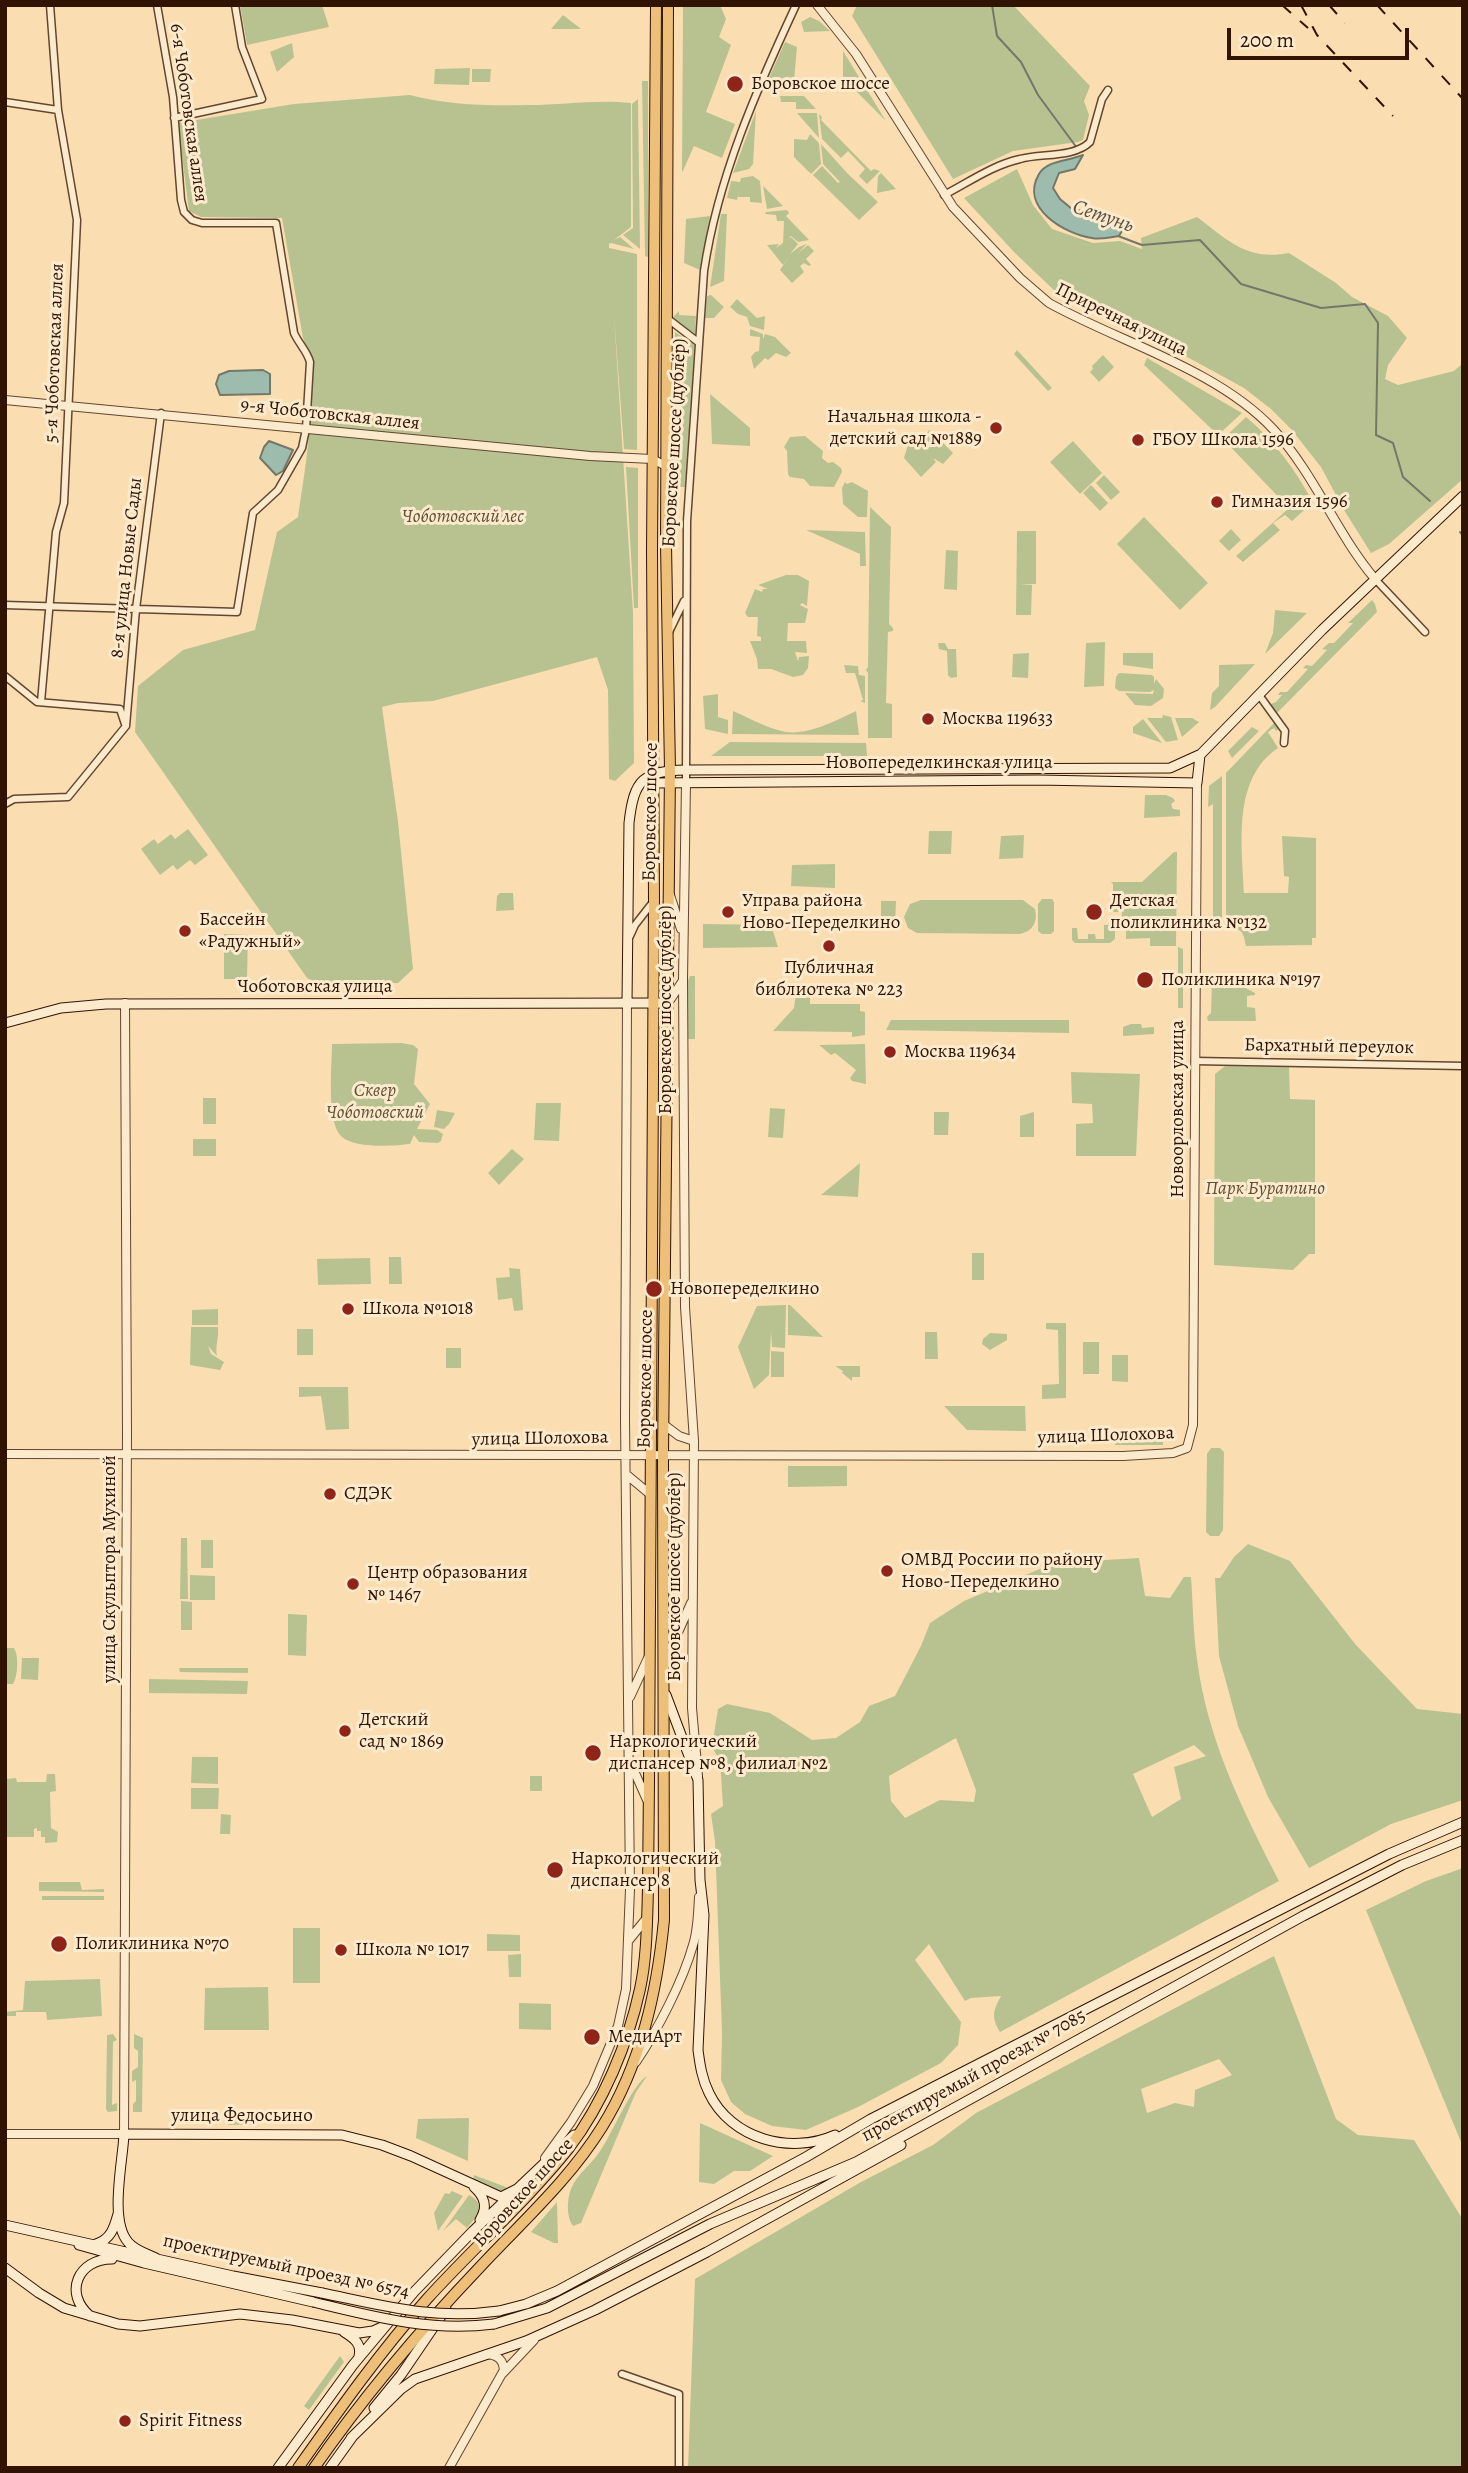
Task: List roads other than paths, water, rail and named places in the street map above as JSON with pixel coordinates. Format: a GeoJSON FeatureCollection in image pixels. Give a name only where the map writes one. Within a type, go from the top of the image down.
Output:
{"type":"FeatureCollection","features":[{"type":"Feature","properties":{"kind":"main road","name":"Боровское шоссе"},"geometry":{"type":"LineString","coordinates":[[298,2468],[405,2325],[468,2255],[550,2171],[589,2118],[614,2067],[631,2023],[642,1977],[647,1916],[649,1807],[654,901],[652,459],[656,5]]}},
{"type":"Feature","properties":{"kind":"main road","name":"Боровское шоссе"},"geometry":{"type":"LineString","coordinates":[[314,2468],[372,2390],[480,2266],[550,2195],[581,2158],[603,2126],[629,2074],[657,1986],[664,1920],[663,1424],[670,782],[666,466],[668,5]]}},
{"type":"Feature","properties":{"kind":"main road","name":"Новопеределкинская улица"},"geometry":{"type":"LineString","coordinates":[[654,778],[670,771],[686,770],[1170,768],[1200,755],[1375,579],[1463,496]]}},
{"type":"Feature","properties":{"kind":"main road"},"geometry":{"type":"LineString","coordinates":[[1197,783],[1200,755]]}},
{"type":"Feature","properties":{"kind":"main road","name":"Боровское шоссе (дублёр)"},"geometry":{"type":"LineString","coordinates":[[627,1003],[630,810],[640,784],[647,776],[654,778]]}},
{"type":"Feature","properties":{"kind":"main road","name":"Новопеределкинская улица"},"geometry":{"type":"LineString","coordinates":[[654,778],[670,782],[1038,780],[1197,783]]}},
{"type":"Feature","properties":{"kind":"main road","name":"Чоботовская улица"},"geometry":{"type":"LineString","coordinates":[[5,1023],[61,1008],[125,1003],[668,1003]]}},
{"type":"Feature","properties":{"kind":"main road"},"geometry":{"type":"LineString","coordinates":[[662,1683],[698,1780],[700,1880],[704,1915],[698,2050],[709,2093],[719,2109],[734,2123],[751,2134],[786,2144],[826,2139],[871,2119]]}},
{"type":"Feature","properties":{"kind":"main road","name":"проектируемый проезд № 7085"},"geometry":{"type":"LineString","coordinates":[[499,2311],[526,2304],[557,2291],[871,2119],[1329,1884],[1463,1822]]}},
{"type":"Feature","properties":{"kind":"main road","name":"проектируемый проезд № 7085"},"geometry":{"type":"LineString","coordinates":[[494,2324],[547,2308],[710,2224],[856,2162],[973,2095],[1303,1916],[1402,1865],[1463,1840]]}},
{"type":"Feature","properties":{"kind":"main road"},"geometry":{"type":"LineString","coordinates":[[351,2438],[401,2389],[415,2379],[544,2333],[595,2310],[885,2155],[973,2095]]}},
{"type":"Feature","properties":{"kind":"main road"},"geometry":{"type":"LineString","coordinates":[[278,2468],[386,2325],[473,2231],[589,2118]]}},
{"type":"Feature","properties":{"kind":"main road"},"geometry":{"type":"LineString","coordinates":[[96,2244],[111,2233],[118,2212],[124,2134]]}},
{"type":"Feature","properties":{"kind":"main road","name":"улица Федосьино"},"geometry":{"type":"LineString","coordinates":[[124,2134],[342,2135],[395,2150],[501,2197],[517,2189]]}},
{"type":"Feature","properties":{"kind":"main road"},"geometry":{"type":"LineString","coordinates":[[470,2184],[483,2198],[485,2206],[473,2231]]}},
{"type":"Feature","properties":{"kind":"main road"},"geometry":{"type":"LineString","coordinates":[[118,2212],[126,2240],[156,2258]]}},
{"type":"Feature","properties":{"kind":"main road","name":"проектируемый проезд № 6574"},"geometry":{"type":"LineString","coordinates":[[5,2225],[233,2276],[432,2314],[499,2311]]}},
{"type":"Feature","properties":{"kind":"main road","name":"проектируемый проезд № 6574"},"geometry":{"type":"LineString","coordinates":[[68,2240],[88,2249],[126,2259],[425,2326],[469,2327],[494,2324]]}},
{"type":"Feature","properties":{"kind":"main road"},"geometry":{"type":"LineString","coordinates":[[92,2317],[77,2298],[79,2277],[94,2262],[126,2259]]}},
{"type":"Feature","properties":{"kind":"main road"},"geometry":{"type":"LineString","coordinates":[[330,2468],[480,2266]]}},
{"type":"Feature","properties":{"kind":"main road"},"geometry":{"type":"LineString","coordinates":[[5,2268],[64,2308],[118,2324],[141,2326],[240,2314],[292,2320],[359,2333],[386,2325]]}},
{"type":"Feature","properties":{"kind":"main road"},"geometry":{"type":"LineString","coordinates":[[343,2331],[357,2342],[360,2352],[358,2359]]}},
{"type":"Feature","properties":{"kind":"street","name":"5-я Чоботовская аллея"},"geometry":{"type":"LineString","coordinates":[[41,702],[56,532],[64,503],[77,220],[58,110],[50,5]]}},
{"type":"Feature","properties":{"kind":"street","name":"6-я Чоботовская аллея"},"geometry":{"type":"LineString","coordinates":[[157,5],[173,97],[184,212],[191,220],[202,223],[276,223],[294,334],[307,352],[310,362],[306,429]]}},
{"type":"Feature","properties":{"kind":"street"},"geometry":{"type":"LineString","coordinates":[[174,118],[262,99],[242,47],[235,5]]}},
{"type":"Feature","properties":{"kind":"street","name":"Боровское шоссе (дублёр)"},"geometry":{"type":"LineString","coordinates":[[698,1780],[692,1708],[694,1441],[685,1307],[683,979],[687,521],[701,296],[707,248],[724,179],[760,84],[796,5]]}},
{"type":"Feature","properties":{"kind":"street","name":"Приречная улица"},"geometry":{"type":"LineString","coordinates":[[817,5],[856,54],[944,195],[982,239],[1042,299],[1204,379],[1270,426],[1291,449],[1358,559],[1375,579]]}},
{"type":"Feature","properties":{"kind":"street"},"geometry":{"type":"LineString","coordinates":[[944,195],[1015,160],[1085,146],[1090,142],[1102,99],[1108,90]]}},
{"type":"Feature","properties":{"kind":"street"},"geometry":{"type":"LineString","coordinates":[[5,102],[58,110]]}},
{"type":"Feature","properties":{"kind":"street"},"geometry":{"type":"LineString","coordinates":[[668,319],[698,342]]}},
{"type":"Feature","properties":{"kind":"street","name":"9-я Чоботовская аллея"},"geometry":{"type":"LineString","coordinates":[[5,400],[70,404],[590,456],[652,459]]}},
{"type":"Feature","properties":{"kind":"street","name":"8-я улица Новые Сады"},"geometry":{"type":"LineString","coordinates":[[126,726],[136,609],[160,413]]}},
{"type":"Feature","properties":{"kind":"street"},"geometry":{"type":"LineString","coordinates":[[5,605],[237,612],[253,513],[278,490],[297,461],[306,429]]}},
{"type":"Feature","properties":{"kind":"street"},"geometry":{"type":"LineString","coordinates":[[652,459],[666,466]]}},
{"type":"Feature","properties":{"kind":"street"},"geometry":{"type":"LineString","coordinates":[[1375,579],[1425,632]]}},
{"type":"Feature","properties":{"kind":"street"},"geometry":{"type":"LineString","coordinates":[[668,634],[686,597]]}},
{"type":"Feature","properties":{"kind":"street"},"geometry":{"type":"LineString","coordinates":[[5,676],[37,702],[120,709],[126,726],[68,797],[14,799],[5,803]]}},
{"type":"Feature","properties":{"kind":"street"},"geometry":{"type":"LineString","coordinates":[[1259,695],[1285,731],[1284,743]]}},
{"type":"Feature","properties":{"kind":"street","name":"Новоорловская улица"},"geometry":{"type":"LineString","coordinates":[[1192,1436],[1197,783]]}},
{"type":"Feature","properties":{"kind":"street"},"geometry":{"type":"LineString","coordinates":[[667,888],[684,935]]}},
{"type":"Feature","properties":{"kind":"street"},"geometry":{"type":"LineString","coordinates":[[628,943],[635,925],[654,901]]}},
{"type":"Feature","properties":{"kind":"street"},"geometry":{"type":"LineString","coordinates":[[668,1003],[683,979]]}},
{"type":"Feature","properties":{"kind":"street","name":"улица Скульптора Мухиной"},"geometry":{"type":"LineString","coordinates":[[124,2134],[125,1003]]}},
{"type":"Feature","properties":{"kind":"street","name":"Боровское шоссе (дублёр)"},"geometry":{"type":"LineString","coordinates":[[539,2166],[577,2113],[608,2054],[624,2003],[629,1940],[627,1003]]}},
{"type":"Feature","properties":{"kind":"street","name":"Бархатный переулок"},"geometry":{"type":"LineString","coordinates":[[1195,1061],[1463,1066]]}},
{"type":"Feature","properties":{"kind":"street"},"geometry":{"type":"LineString","coordinates":[[663,1424],[679,1436],[694,1441]]}},
{"type":"Feature","properties":{"kind":"street","name":"улица Шолохова"},"geometry":{"type":"LineString","coordinates":[[5,1454],[1123,1455],[1173,1453],[1187,1448],[1192,1436]]}},
{"type":"Feature","properties":{"kind":"street"},"geometry":{"type":"LineString","coordinates":[[627,1475],[651,1496]]}},
{"type":"Feature","properties":{"kind":"street"},"geometry":{"type":"LineString","coordinates":[[662,1668],[693,1598]]}},
{"type":"Feature","properties":{"kind":"street"},"geometry":{"type":"LineString","coordinates":[[628,1700],[650,1655]]}},
{"type":"Feature","properties":{"kind":"street"},"geometry":{"type":"LineString","coordinates":[[629,1754],[649,1807]]}},
{"type":"Feature","properties":{"kind":"street"},"geometry":{"type":"LineString","coordinates":[[629,2074],[646,2047],[693,1946],[700,1880]]}},
{"type":"Feature","properties":{"kind":"street"},"geometry":{"type":"LineString","coordinates":[[629,1940],[644,1924],[647,1916]]}},
{"type":"Feature","properties":{"kind":"street","name":"улица Федосьино"},"geometry":{"type":"LineString","coordinates":[[5,2134],[124,2134]]}},
{"type":"Feature","properties":{"kind":"street"},"geometry":{"type":"LineString","coordinates":[[449,2468],[504,2372],[525,2347],[544,2333]]}},
{"type":"Feature","properties":{"kind":"street"},"geometry":{"type":"LineString","coordinates":[[486,2354],[502,2361],[504,2372]]}},
{"type":"Feature","properties":{"kind":"street"},"geometry":{"type":"LineString","coordinates":[[622,2374],[679,2394],[679,2468]]}},
{"type":"Feature","properties":{"kind":"waterway","name":"Сетунь"},"geometry":{"type":"LineString","coordinates":[[992,5],[997,36],[1021,62],[1038,95],[1077,148]]}},
{"type":"Feature","properties":{"kind":"waterway","name":"Сетунь"},"geometry":{"type":"LineString","coordinates":[[1118,236],[1142,245],[1200,240],[1241,284],[1321,308],[1365,304],[1378,323],[1376,435],[1393,443],[1403,477],[1430,501]]}},
{"type":"Feature","properties":{"kind":"waterway","name":"Сетунь"},"geometry":{"type":"LineString","coordinates":[[1460,532],[1463,536]]}},
{"type":"Feature","properties":{"kind":"railway"},"geometry":{"type":"LineString","coordinates":[[1282,5],[1308,28]]}},
{"type":"Feature","properties":{"kind":"railway"},"geometry":{"type":"LineString","coordinates":[[1301,5],[1317,35],[1393,116]]}},
{"type":"Feature","properties":{"kind":"railway"},"geometry":{"type":"LineString","coordinates":[[1329,5],[1345,23]]}},
{"type":"Feature","properties":{"kind":"railway"},"geometry":{"type":"LineString","coordinates":[[1377,5],[1463,99]]}},
{"type":"Feature","properties":{"kind":"place","name":"Боровское шоссе"},"geometry":{"type":"Point","coordinates":[735,84]}},
{"type":"Feature","properties":{"kind":"place","name":"Начальная школа - детский сад №1889"},"geometry":{"type":"Point","coordinates":[996,428]}},
{"type":"Feature","properties":{"kind":"place","name":"ГБОУ Школа 1596"},"geometry":{"type":"Point","coordinates":[1138,440]}},
{"type":"Feature","properties":{"kind":"place","name":"Гимназия 1596"},"geometry":{"type":"Point","coordinates":[1217,502]}},
{"type":"Feature","properties":{"kind":"place","name":"Москва 119633"},"geometry":{"type":"Point","coordinates":[928,719]}},
{"type":"Feature","properties":{"kind":"place","name":"Управа района Ново-Переделкино"},"geometry":{"type":"Point","coordinates":[728,912]}},
{"type":"Feature","properties":{"kind":"place","name":"Детская поликлиника №132"},"geometry":{"type":"Point","coordinates":[1094,912]}},
{"type":"Feature","properties":{"kind":"place","name":"Бассейн «Радужный»"},"geometry":{"type":"Point","coordinates":[185,931]}},
{"type":"Feature","properties":{"kind":"place","name":"Публичная библиотека № 223"},"geometry":{"type":"Point","coordinates":[829,946]}},
{"type":"Feature","properties":{"kind":"place","name":"Поликлиника №197"},"geometry":{"type":"Point","coordinates":[1145,980]}},
{"type":"Feature","properties":{"kind":"place","name":"Москва 119634"},"geometry":{"type":"Point","coordinates":[890,1052]}},
{"type":"Feature","properties":{"kind":"place","name":"Новопеределкино"},"geometry":{"type":"Point","coordinates":[654,1289]}},
{"type":"Feature","properties":{"kind":"place","name":"Школа №1018"},"geometry":{"type":"Point","coordinates":[348,1309]}},
{"type":"Feature","properties":{"kind":"place","name":"СДЭК"},"geometry":{"type":"Point","coordinates":[330,1494]}},
{"type":"Feature","properties":{"kind":"place","name":"ОМВД России по району Ново-Переделкино"},"geometry":{"type":"Point","coordinates":[887,1571]}},
{"type":"Feature","properties":{"kind":"place","name":"Центр образования № 1467"},"geometry":{"type":"Point","coordinates":[353,1584]}},
{"type":"Feature","properties":{"kind":"place","name":"Детский сад № 1869"},"geometry":{"type":"Point","coordinates":[345,1731]}},
{"type":"Feature","properties":{"kind":"place","name":"Наркологический диспансер №8, филиал №2"},"geometry":{"type":"Point","coordinates":[593,1753]}},
{"type":"Feature","properties":{"kind":"place","name":"Наркологический диспансер 8"},"geometry":{"type":"Point","coordinates":[555,1870]}},
{"type":"Feature","properties":{"kind":"place","name":"Поликлиника №70"},"geometry":{"type":"Point","coordinates":[59,1944]}},
{"type":"Feature","properties":{"kind":"place","name":"Школа № 1017"},"geometry":{"type":"Point","coordinates":[341,1950]}},
{"type":"Feature","properties":{"kind":"place","name":"МедиАрт"},"geometry":{"type":"Point","coordinates":[592,2037]}},
{"type":"Feature","properties":{"kind":"place","name":"Spirit Fitness"},"geometry":{"type":"Point","coordinates":[125,2421]}},
{"type":"Feature","properties":{"kind":"park label","name":"Чоботовский лес"},"geometry":{"type":"Point","coordinates":[463,517]}},
{"type":"Feature","properties":{"kind":"park label","name":"Сквер Чоботовский"},"geometry":{"type":"Point","coordinates":[375,1102]}},
{"type":"Feature","properties":{"kind":"park label","name":"Парк Буратино"},"geometry":{"type":"Point","coordinates":[1265,1189]}}]}
